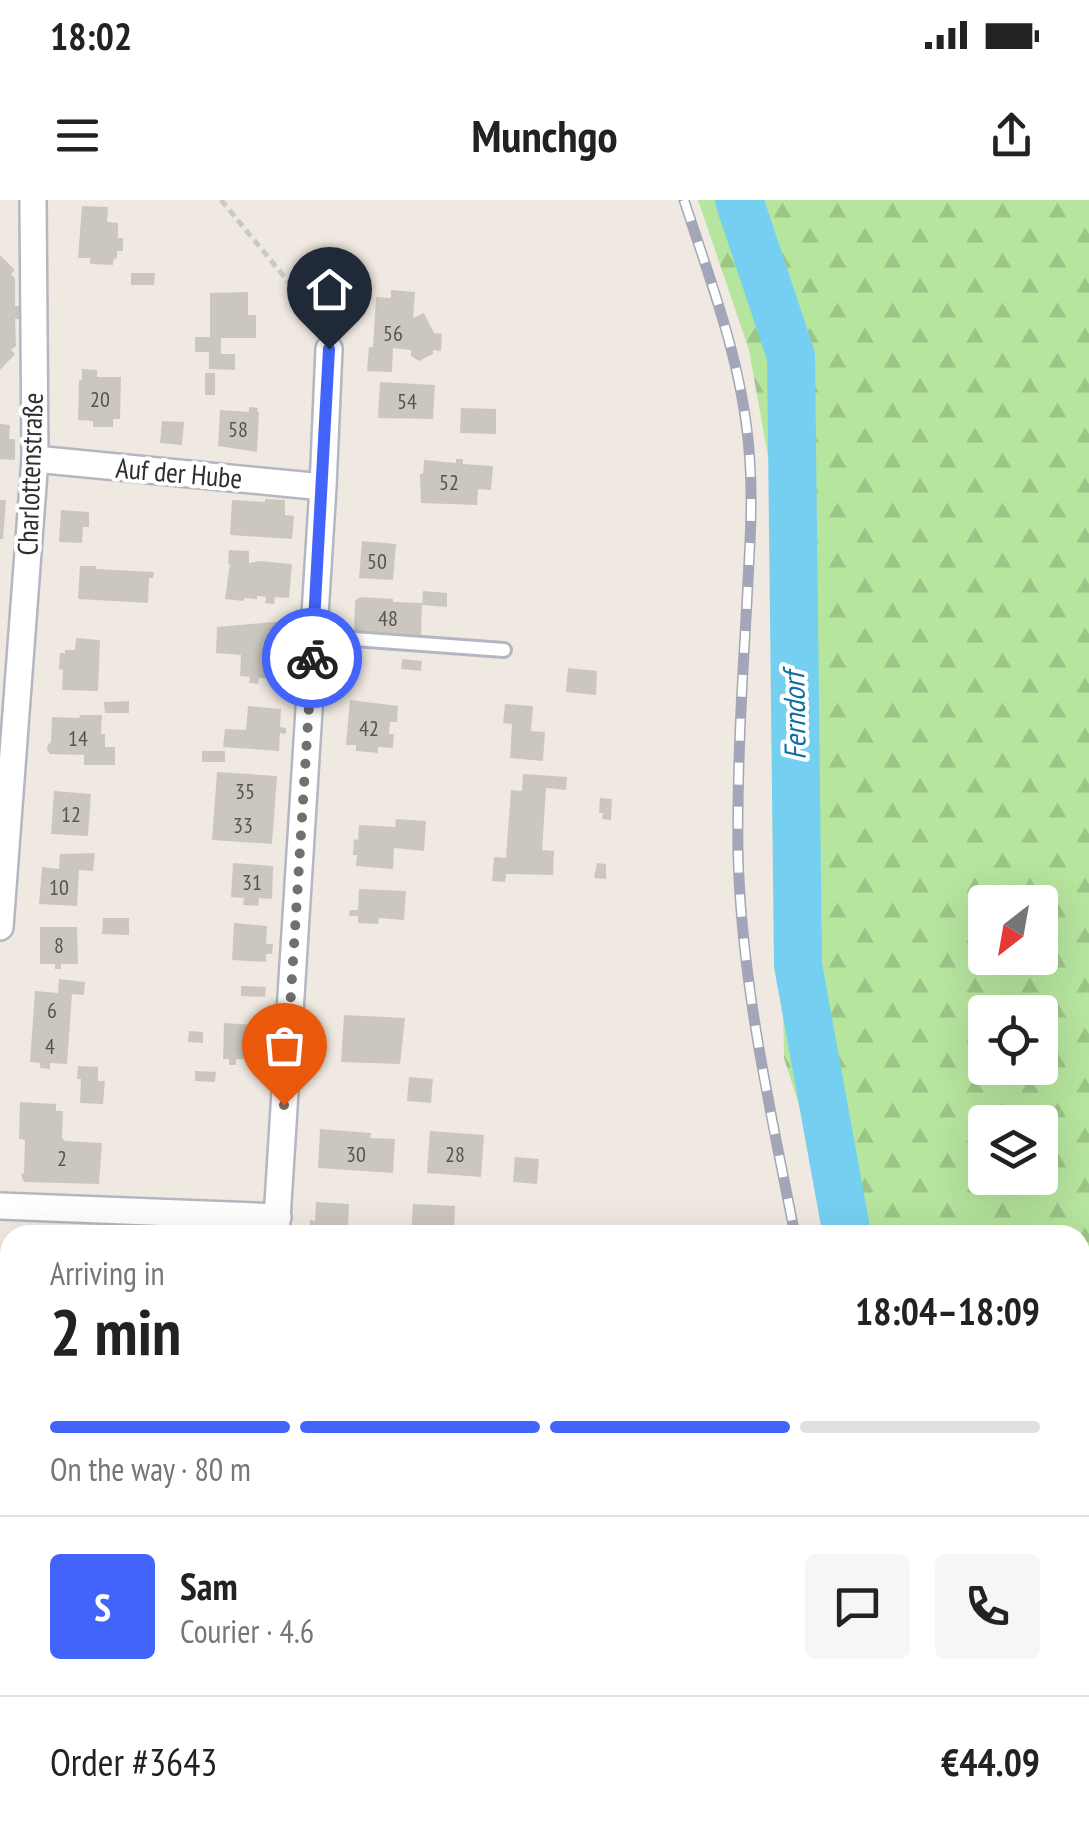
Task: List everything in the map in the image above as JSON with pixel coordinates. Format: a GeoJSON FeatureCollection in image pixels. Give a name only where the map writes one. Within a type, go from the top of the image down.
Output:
{"type":"FeatureCollection","features":[{"type":"Feature","properties":{"kind":"street","name":"Charlottenstraße"},"geometry":{"type":"LineString","coordinates":[[0,926],[35,460],[33,200]]}},
{"type":"Feature","properties":{"kind":"street"},"geometry":{"type":"LineString","coordinates":[[277,1225],[329,349]]}},
{"type":"Feature","properties":{"kind":"street","name":"Auf der Hube"},"geometry":{"type":"LineString","coordinates":[[35,460],[323,486]]}},
{"type":"Feature","properties":{"kind":"street"},"geometry":{"type":"LineString","coordinates":[[0,1206],[263,1225]]}},
{"type":"Feature","properties":{"kind":"lane"},"geometry":{"type":"LineString","coordinates":[[313,636],[504,650]]}},
{"type":"Feature","properties":{"kind":"path"},"geometry":{"type":"LineString","coordinates":[[220,200],[297,292],[329,349]]}},
{"type":"Feature","properties":{"kind":"green space"},"geometry":{"type":"Polygon","coordinates":[[[698,200],[1089,200],[1089,1225],[837,1225],[784,1058],[775,496],[749,350],[698,200]]]}},
{"type":"Feature","properties":{"kind":"building"},"geometry":{"type":"Polygon","coordinates":[[[82,206],[108,207],[107,222],[118,223],[123,251],[117,251],[113,265],[90,264],[90,258],[78,258],[82,206]]]}},
{"type":"Feature","properties":{"kind":"building"},"geometry":{"type":"Polygon","coordinates":[[[0,255],[15,270],[11,274],[15,278],[15,306],[20,306],[20,319],[15,319],[16,346],[11,350],[15,354],[0,370],[0,255]]]}},
{"type":"Feature","properties":{"kind":"building"},"geometry":{"type":"Polygon","coordinates":[[[309,272],[357,274],[356,297],[308,295],[309,272]]]}},
{"type":"Feature","properties":{"kind":"building"},"geometry":{"type":"Polygon","coordinates":[[[131,273],[155,273],[154,285],[131,285],[131,273]]]}},
{"type":"Feature","properties":{"kind":"building"},"geometry":{"type":"Polygon","coordinates":[[[391,290],[415,292],[413,318],[424,313],[434,333],[442,334],[441,351],[433,350],[433,354],[419,361],[411,356],[411,350],[393,348],[392,372],[367,371],[369,347],[373,347],[376,297],[391,298],[391,290]]]}},
{"type":"Feature","properties":{"kind":"building"},"geometry":{"type":"Polygon","coordinates":[[[248,292],[248,315],[256,315],[256,338],[221,338],[221,354],[235,354],[235,370],[209,369],[209,352],[195,352],[195,337],[210,337],[210,293],[248,292]]]}},
{"type":"Feature","properties":{"kind":"building"},"geometry":{"type":"Polygon","coordinates":[[[82,369],[97,370],[97,377],[121,377],[120,419],[113,419],[113,427],[93,427],[93,421],[78,420],[82,369]]]}},
{"type":"Feature","properties":{"kind":"building"},"geometry":{"type":"Polygon","coordinates":[[[205,373],[215,373],[215,395],[205,395],[205,373]]]}},
{"type":"Feature","properties":{"kind":"building"},"geometry":{"type":"Polygon","coordinates":[[[380,382],[435,385],[433,419],[378,418],[380,382]]]}},
{"type":"Feature","properties":{"kind":"building"},"geometry":{"type":"Polygon","coordinates":[[[249,407],[258,408],[259,412],[257,452],[218,446],[220,410],[249,412],[249,407]]]}},
{"type":"Feature","properties":{"kind":"building"},"geometry":{"type":"Polygon","coordinates":[[[461,408],[496,409],[496,434],[460,433],[461,408]]]}},
{"type":"Feature","properties":{"kind":"building"},"geometry":{"type":"Polygon","coordinates":[[[162,421],[184,422],[182,445],[160,443],[162,421]]]}},
{"type":"Feature","properties":{"kind":"building"},"geometry":{"type":"Polygon","coordinates":[[[0,424],[10,425],[15,460],[0,459],[0,424]]]}},
{"type":"Feature","properties":{"kind":"building"},"geometry":{"type":"Polygon","coordinates":[[[456,459],[463,459],[463,464],[493,466],[491,490],[478,489],[477,505],[421,503],[420,474],[424,460],[456,463],[456,459]]]}},
{"type":"Feature","properties":{"kind":"building"},"geometry":{"type":"Polygon","coordinates":[[[0,500],[6,500],[3,539],[0,539],[0,500]]]}},
{"type":"Feature","properties":{"kind":"building"},"geometry":{"type":"Polygon","coordinates":[[[232,500],[285,500],[285,515],[294,516],[292,539],[230,535],[232,500]]]}},
{"type":"Feature","properties":{"kind":"building"},"geometry":{"type":"Polygon","coordinates":[[[61,510],[89,512],[89,527],[83,527],[82,543],[59,542],[61,510]]]}},
{"type":"Feature","properties":{"kind":"building"},"geometry":{"type":"Polygon","coordinates":[[[362,541],[396,544],[393,580],[359,578],[362,541]]]}},
{"type":"Feature","properties":{"kind":"building"},"geometry":{"type":"Polygon","coordinates":[[[229,550],[249,551],[249,563],[292,564],[289,598],[275,597],[274,604],[257,596],[244,601],[225,599],[229,550]]]}},
{"type":"Feature","properties":{"kind":"building"},"geometry":{"type":"Polygon","coordinates":[[[80,566],[154,572],[153,578],[149,578],[148,603],[78,599],[80,566]]]}},
{"type":"Feature","properties":{"kind":"building"},"geometry":{"type":"Polygon","coordinates":[[[423,591],[447,593],[447,607],[422,605],[423,591]]]}},
{"type":"Feature","properties":{"kind":"building"},"geometry":{"type":"Polygon","coordinates":[[[360,597],[422,603],[421,635],[354,631],[355,601],[360,597]]]}},
{"type":"Feature","properties":{"kind":"building"},"geometry":{"type":"Polygon","coordinates":[[[286,621],[284,647],[279,646],[277,663],[285,670],[280,678],[259,678],[258,684],[249,683],[250,677],[240,676],[241,655],[216,653],[217,627],[286,621]]]}},
{"type":"Feature","properties":{"kind":"building"},"geometry":{"type":"Polygon","coordinates":[[[76,638],[100,640],[98,691],[62,690],[60,653],[75,650],[76,638]]]}},
{"type":"Feature","properties":{"kind":"building"},"geometry":{"type":"Polygon","coordinates":[[[402,659],[422,661],[421,671],[401,669],[402,659]]]}},
{"type":"Feature","properties":{"kind":"building"},"geometry":{"type":"Polygon","coordinates":[[[568,668],[597,671],[596,695],[566,692],[568,668]]]}},
{"type":"Feature","properties":{"kind":"building"},"geometry":{"type":"Polygon","coordinates":[[[350,700],[398,706],[397,722],[390,722],[393,748],[378,747],[378,753],[356,751],[356,745],[346,745],[350,700]]]}},
{"type":"Feature","properties":{"kind":"building"},"geometry":{"type":"Polygon","coordinates":[[[129,701],[129,713],[105,713],[104,702],[129,701]]]}},
{"type":"Feature","properties":{"kind":"building"},"geometry":{"type":"Polygon","coordinates":[[[505,704],[533,706],[531,731],[545,732],[543,761],[510,758],[512,724],[503,723],[505,704]]]}},
{"type":"Feature","properties":{"kind":"building"},"geometry":{"type":"Polygon","coordinates":[[[248,706],[281,709],[280,727],[286,728],[286,734],[280,733],[279,751],[223,747],[225,729],[246,730],[248,706]]]}},
{"type":"Feature","properties":{"kind":"building"},"geometry":{"type":"Polygon","coordinates":[[[102,715],[101,734],[105,734],[105,747],[115,747],[115,765],[84,765],[84,755],[50,754],[47,750],[52,717],[102,715]]]}},
{"type":"Feature","properties":{"kind":"building"},"geometry":{"type":"Polygon","coordinates":[[[202,751],[225,751],[225,762],[202,762],[202,751]]]}},
{"type":"Feature","properties":{"kind":"building"},"geometry":{"type":"Polygon","coordinates":[[[217,772],[277,776],[272,844],[212,840],[217,772]]]}},
{"type":"Feature","properties":{"kind":"building"},"geometry":{"type":"Polygon","coordinates":[[[523,774],[567,777],[566,790],[546,788],[542,850],[554,851],[553,875],[506,874],[505,882],[492,881],[494,857],[506,858],[511,790],[522,791],[523,774]]]}},
{"type":"Feature","properties":{"kind":"building"},"geometry":{"type":"Polygon","coordinates":[[[54,791],[91,794],[88,836],[51,834],[54,791]]]}},
{"type":"Feature","properties":{"kind":"building"},"geometry":{"type":"Polygon","coordinates":[[[600,798],[612,799],[611,820],[602,819],[603,813],[599,813],[600,798]]]}},
{"type":"Feature","properties":{"kind":"building"},"geometry":{"type":"Polygon","coordinates":[[[396,819],[426,821],[424,851],[394,848],[393,869],[356,866],[354,839],[358,840],[359,825],[395,827],[396,819]]]}},
{"type":"Feature","properties":{"kind":"building"},"geometry":{"type":"Polygon","coordinates":[[[95,853],[93,871],[79,870],[77,906],[39,904],[42,867],[59,869],[60,854],[95,853]]]}},
{"type":"Feature","properties":{"kind":"building"},"geometry":{"type":"Polygon","coordinates":[[[233,863],[273,866],[272,899],[259,898],[258,906],[243,905],[244,898],[231,897],[233,863]]]}},
{"type":"Feature","properties":{"kind":"building"},"geometry":{"type":"Polygon","coordinates":[[[597,863],[606,864],[606,879],[594,878],[597,863]]]}},
{"type":"Feature","properties":{"kind":"building"},"geometry":{"type":"Polygon","coordinates":[[[359,889],[406,891],[404,920],[379,918],[378,924],[358,923],[358,916],[349,916],[350,910],[358,910],[359,889]]]}},
{"type":"Feature","properties":{"kind":"building"},"geometry":{"type":"Polygon","coordinates":[[[103,918],[129,918],[129,935],[102,934],[103,918]]]}},
{"type":"Feature","properties":{"kind":"building"},"geometry":{"type":"Polygon","coordinates":[[[234,923],[267,926],[266,944],[273,944],[266,962],[232,960],[234,923]]]}},
{"type":"Feature","properties":{"kind":"building"},"geometry":{"type":"Polygon","coordinates":[[[40,927],[77,927],[78,964],[61,964],[61,969],[55,969],[55,964],[40,964],[40,927]]]}},
{"type":"Feature","properties":{"kind":"building"},"geometry":{"type":"Polygon","coordinates":[[[59,979],[85,982],[84,995],[72,994],[67,1064],[50,1063],[50,1069],[40,1068],[40,1063],[30,1062],[35,991],[58,993],[59,979]]]}},
{"type":"Feature","properties":{"kind":"building"},"geometry":{"type":"Polygon","coordinates":[[[241,986],[266,987],[265,997],[241,996],[241,986]]]}},
{"type":"Feature","properties":{"kind":"building"},"geometry":{"type":"Polygon","coordinates":[[[344,1015],[405,1018],[400,1064],[341,1062],[344,1015]]]}},
{"type":"Feature","properties":{"kind":"building"},"geometry":{"type":"Polygon","coordinates":[[[224,1023],[256,1025],[255,1060],[236,1059],[236,1065],[229,1065],[229,1059],[223,1059],[224,1023]]]}},
{"type":"Feature","properties":{"kind":"building"},"geometry":{"type":"Polygon","coordinates":[[[189,1031],[203,1032],[203,1043],[188,1042],[189,1031]]]}},
{"type":"Feature","properties":{"kind":"building"},"geometry":{"type":"Polygon","coordinates":[[[78,1066],[98,1067],[98,1081],[105,1081],[103,1104],[80,1103],[78,1066]]]}},
{"type":"Feature","properties":{"kind":"building"},"geometry":{"type":"Polygon","coordinates":[[[195,1071],[216,1072],[215,1082],[195,1081],[195,1071]]]}},
{"type":"Feature","properties":{"kind":"building"},"geometry":{"type":"Polygon","coordinates":[[[409,1077],[433,1079],[431,1103],[407,1101],[409,1077]]]}},
{"type":"Feature","properties":{"kind":"building"},"geometry":{"type":"Polygon","coordinates":[[[20,1102],[56,1104],[56,1111],[63,1111],[65,1141],[102,1143],[99,1184],[24,1182],[21,1175],[25,1140],[19,1139],[20,1102]]]}},
{"type":"Feature","properties":{"kind":"building"},"geometry":{"type":"Polygon","coordinates":[[[320,1129],[395,1139],[393,1173],[318,1168],[320,1129]]]}},
{"type":"Feature","properties":{"kind":"building"},"geometry":{"type":"Polygon","coordinates":[[[430,1131],[484,1135],[481,1177],[427,1173],[430,1131]]]}},
{"type":"Feature","properties":{"kind":"building"},"geometry":{"type":"Polygon","coordinates":[[[515,1157],[539,1159],[537,1184],[513,1182],[515,1157]]]}},
{"type":"Feature","properties":{"kind":"building"},"geometry":{"type":"Polygon","coordinates":[[[316,1202],[349,1204],[348,1225],[310,1225],[310,1220],[315,1221],[316,1202]]]}},
{"type":"Feature","properties":{"kind":"building"},"geometry":{"type":"Polygon","coordinates":[[[413,1204],[455,1206],[454,1225],[412,1225],[413,1204]]]}},
{"type":"Feature","properties":{"kind":"waterway","name":"Ferndorf"},"geometry":{"type":"LineString","coordinates":[[739,200],[791,356],[798,965],[845,1225]]}},
{"type":"Feature","properties":{"kind":"railway"},"geometry":{"type":"LineString","coordinates":[[684,200],[726,330],[747,429],[751,516],[739,758],[740,900],[758,1044],[793,1225]]}},
{"type":"Feature","properties":{"kind":"way so far"},"geometry":{"type":"LineString","coordinates":[[284,1105],[312,658]]}},
{"type":"Feature","properties":{"kind":"route"},"geometry":{"type":"LineString","coordinates":[[312,658],[329,349]]}}]}
